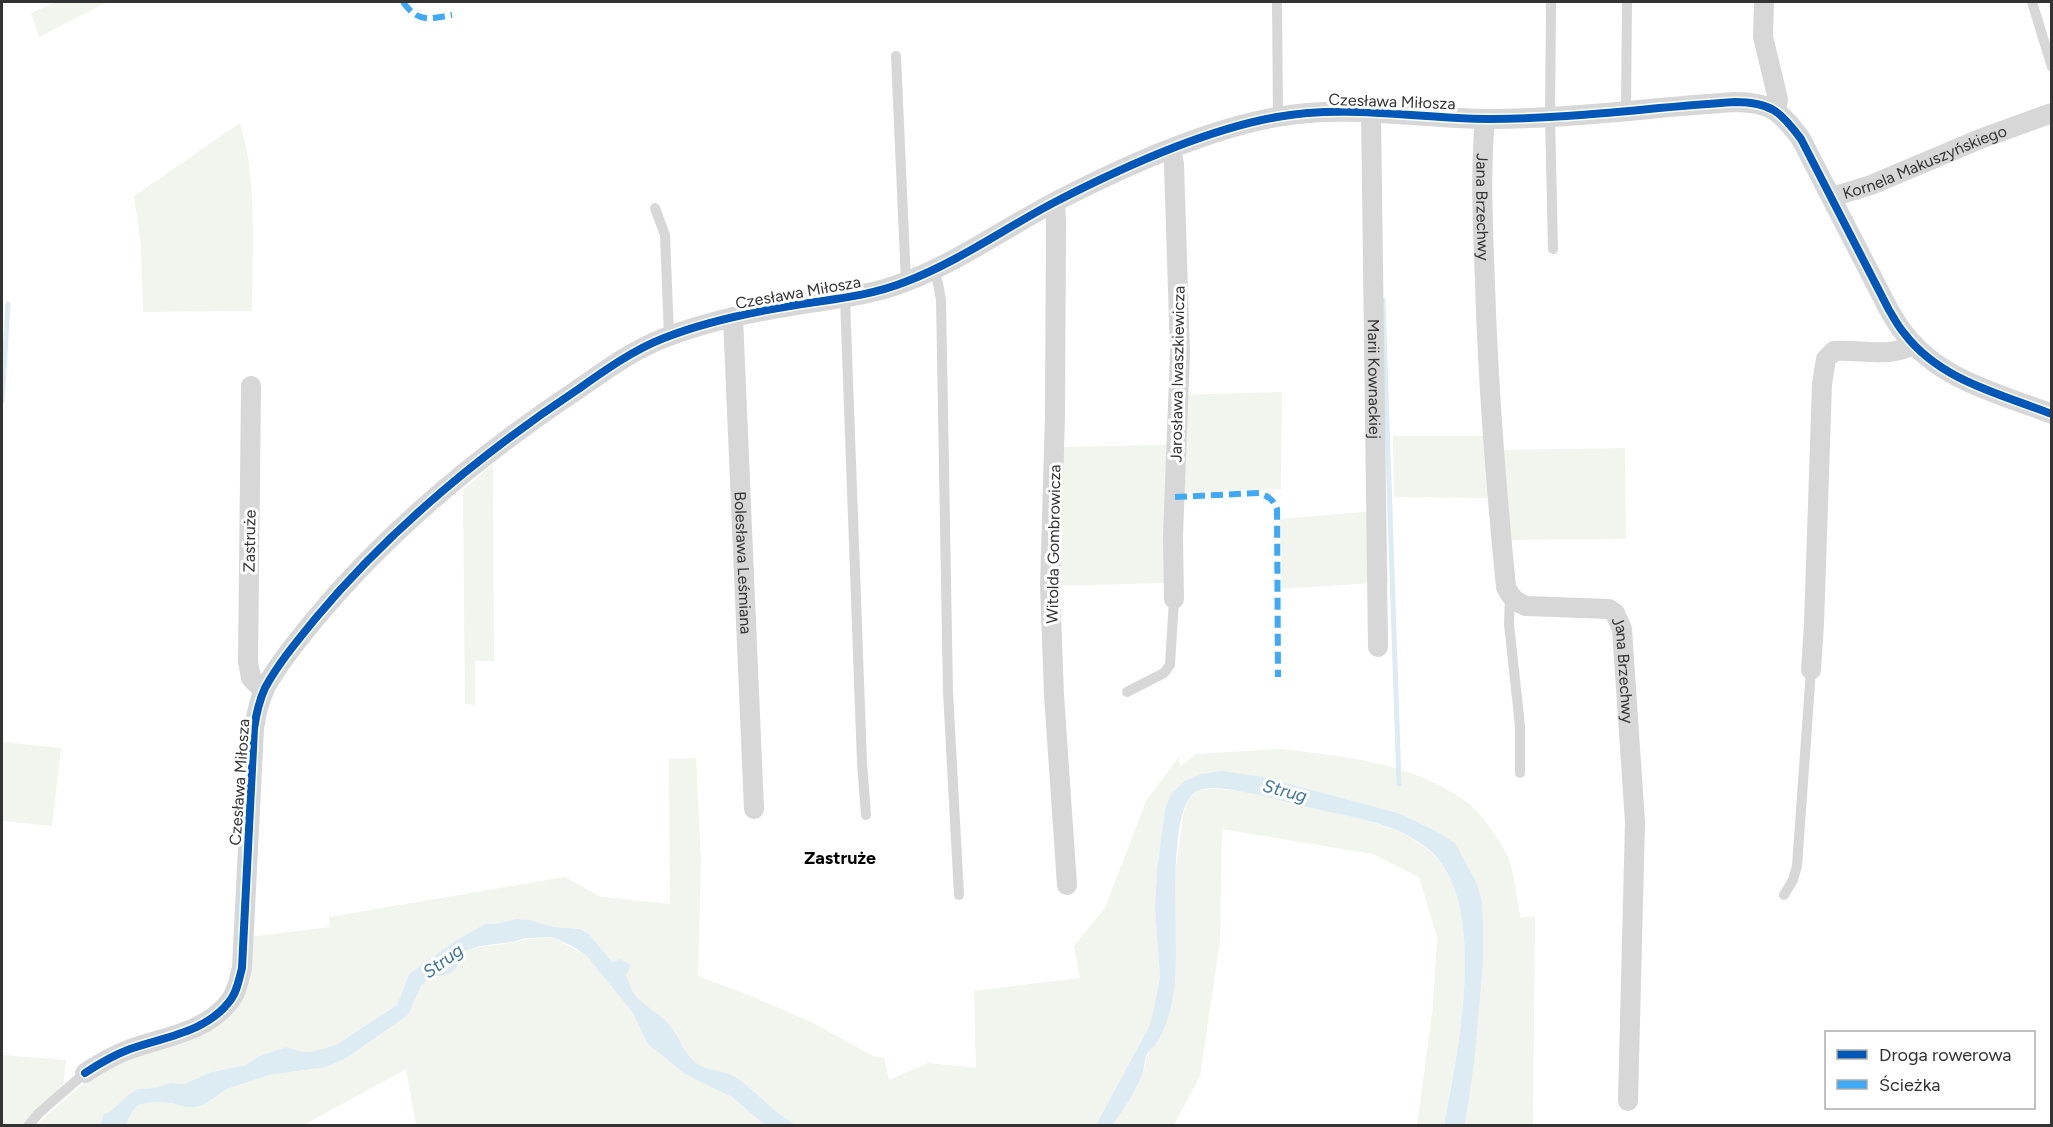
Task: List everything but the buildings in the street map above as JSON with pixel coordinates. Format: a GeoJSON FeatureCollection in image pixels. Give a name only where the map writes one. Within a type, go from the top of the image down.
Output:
{"type":"FeatureCollection","features":[{"type":"Feature","properties":{"kind":"street"},"geometry":{"type":"LineString","coordinates":[[1764,2],[1763,37],[1778,99],[1776,110],[1788,120],[1801,140],[1832,197]]}},
{"type":"Feature","properties":{"kind":"street","name":"Czesława Miłosza"},"geometry":{"type":"LineString","coordinates":[[85,1073],[103,1061],[128,1050],[207,1022],[231,1001],[242,968],[254,729],[264,691],[299,638],[400,529],[477,463],[543,412],[631,355],[693,327],[733,317],[845,298],[906,282],[1055,202],[1171,149],[1244,124],[1309,112],[1371,112],[1485,119],[1550,117],[1736,102],[1753,102],[1776,110]]}},
{"type":"Feature","properties":{"kind":"street","name":"Marii Kownackiej"},"geometry":{"type":"LineString","coordinates":[[1371,112],[1378,647]]}},
{"type":"Feature","properties":{"kind":"street","name":"Kornela Makuszyńskiego"},"geometry":{"type":"LineString","coordinates":[[2052,113],[1832,197],[1889,310],[1914,344],[1939,366],[1970,384],[2052,414]]}},
{"type":"Feature","properties":{"kind":"street","name":"Jana Brzechwy"},"geometry":{"type":"LineString","coordinates":[[1485,119],[1482,148],[1482,211],[1492,439],[1506,587],[1510,596],[1517,602],[1538,607],[1609,609],[1615,613],[1622,629],[1635,833],[1628,1101]]}},
{"type":"Feature","properties":{"kind":"street","name":"Jarosława Iwaszkiewicza"},"geometry":{"type":"LineString","coordinates":[[1171,149],[1174,164],[1180,353],[1173,536],[1174,599]]}},
{"type":"Feature","properties":{"kind":"street","name":"Witolda Gombrowicza"},"geometry":{"type":"LineString","coordinates":[[1055,202],[1055,415],[1050,586],[1054,695],[1067,885]]}},
{"type":"Feature","properties":{"kind":"street","name":"Bolesława Leśmiana"},"geometry":{"type":"LineString","coordinates":[[733,317],[754,808]]}},
{"type":"Feature","properties":{"kind":"street"},"geometry":{"type":"LineString","coordinates":[[1810,670],[1814,624],[1822,384],[1827,359],[1834,351],[1852,350],[1888,354],[1904,350],[1914,344]]}},
{"type":"Feature","properties":{"kind":"street","name":"Zastruże"},"geometry":{"type":"LineString","coordinates":[[251,386],[248,662],[251,678],[264,691]]}},
{"type":"Feature","properties":{"kind":"lane"},"geometry":{"type":"LineString","coordinates":[[1277,2],[1278,117]]}},
{"type":"Feature","properties":{"kind":"lane"},"geometry":{"type":"LineString","coordinates":[[1551,2],[1550,117],[1553,249]]}},
{"type":"Feature","properties":{"kind":"lane"},"geometry":{"type":"LineString","coordinates":[[1626,111],[1627,2]]}},
{"type":"Feature","properties":{"kind":"lane"},"geometry":{"type":"LineString","coordinates":[[2032,2],[2052,67]]}},
{"type":"Feature","properties":{"kind":"lane"},"geometry":{"type":"LineString","coordinates":[[896,56],[906,282]]}},
{"type":"Feature","properties":{"kind":"lane"},"geometry":{"type":"LineString","coordinates":[[656,208],[666,235],[669,336]]}},
{"type":"Feature","properties":{"kind":"lane"},"geometry":{"type":"LineString","coordinates":[[933,269],[941,300],[948,692],[959,896]]}},
{"type":"Feature","properties":{"kind":"lane"},"geometry":{"type":"LineString","coordinates":[[845,298],[862,763],[866,815]]}},
{"type":"Feature","properties":{"kind":"lane"},"geometry":{"type":"LineString","coordinates":[[1510,596],[1509,624],[1520,726],[1520,773]]}},
{"type":"Feature","properties":{"kind":"lane"},"geometry":{"type":"LineString","coordinates":[[1127,692],[1164,674],[1170,665],[1174,599]]}},
{"type":"Feature","properties":{"kind":"lane"},"geometry":{"type":"LineString","coordinates":[[1784,895],[1793,880],[1797,866],[1810,670]]}},
{"type":"Feature","properties":{"kind":"lane","name":"Czesława Miłosza"},"geometry":{"type":"LineString","coordinates":[[28,1125],[85,1073]]}},
{"type":"Feature","properties":{"kind":"shaded area"},"geometry":{"type":"Polygon","coordinates":[[[56,2],[107,2],[39,37],[31,13],[56,2]]]}},
{"type":"Feature","properties":{"kind":"shaded area"},"geometry":{"type":"Polygon","coordinates":[[[240,123],[246,145],[252,192],[252,311],[143,312],[141,247],[134,196],[240,123]]]}},
{"type":"Feature","properties":{"kind":"shaded area"},"geometry":{"type":"Polygon","coordinates":[[[1282,392],[1281,489],[1179,493],[1183,395],[1282,392]]]}},
{"type":"Feature","properties":{"kind":"shaded area"},"geometry":{"type":"Polygon","coordinates":[[[1393,436],[1487,436],[1492,498],[1394,497],[1393,436]]]}},
{"type":"Feature","properties":{"kind":"shaded area"},"geometry":{"type":"Polygon","coordinates":[[[1168,445],[1167,583],[1052,586],[1056,447],[1168,445]]]}},
{"type":"Feature","properties":{"kind":"shaded area"},"geometry":{"type":"Polygon","coordinates":[[[1625,448],[1626,539],[1505,540],[1498,450],[1625,448]]]}},
{"type":"Feature","properties":{"kind":"shaded area"},"geometry":{"type":"Polygon","coordinates":[[[493,464],[494,661],[475,661],[475,705],[465,704],[463,490],[493,464]]]}},
{"type":"Feature","properties":{"kind":"shaded area"},"geometry":{"type":"Polygon","coordinates":[[[1386,510],[1388,582],[1281,589],[1280,519],[1386,510]]]}},
{"type":"Feature","properties":{"kind":"shaded area"},"geometry":{"type":"Polygon","coordinates":[[[2,742],[61,748],[52,826],[2,821],[2,742]]]}},
{"type":"Feature","properties":{"kind":"shaded area"},"geometry":{"type":"Polygon","coordinates":[[[1281,749],[1377,763],[1423,778],[1465,801],[1483,818],[1494,833],[1509,861],[1521,918],[1535,916],[1533,1125],[1465,1125],[1474,1064],[1480,986],[1455,843],[1398,813],[1263,777],[1243,775],[1171,794],[1165,809],[1157,870],[1155,908],[1160,977],[1150,1025],[1096,1125],[796,1125],[734,1077],[695,1063],[673,1030],[634,993],[617,960],[612,962],[589,934],[580,929],[554,927],[530,920],[516,919],[485,924],[455,941],[409,974],[397,1005],[336,1045],[311,1052],[286,1047],[257,1057],[246,1065],[212,1072],[184,1084],[170,1083],[155,1088],[137,1089],[110,1112],[104,1114],[100,1125],[35,1126],[92,1076],[233,1007],[247,937],[330,927],[329,917],[565,877],[601,897],[670,904],[669,759],[696,758],[701,860],[698,976],[815,1024],[873,1056],[884,1058],[889,1080],[928,1063],[976,1068],[974,991],[1080,978],[1074,946],[1105,908],[1146,801],[1179,757],[1180,767],[1196,754],[1281,749]]]}},
{"type":"Feature","properties":{"kind":"shaded area"},"geometry":{"type":"Polygon","coordinates":[[[1197,790],[1251,793],[1384,826],[1425,847],[1446,871],[1459,902],[1464,938],[1465,978],[1456,1058],[1444,1125],[1417,1125],[1433,1007],[1437,937],[1419,877],[1373,854],[1222,829],[1220,941],[1200,1076],[1174,1125],[1112,1126],[1136,1088],[1148,1054],[1158,1042],[1174,957],[1175,874],[1184,811],[1188,800],[1197,790]]]}},
{"type":"Feature","properties":{"kind":"shaded area"},"geometry":{"type":"Polygon","coordinates":[[[552,937],[586,955],[633,1013],[647,1043],[703,1082],[732,1097],[765,1125],[416,1125],[406,1069],[304,1125],[126,1126],[138,1105],[151,1102],[172,1103],[184,1107],[205,1104],[227,1089],[269,1075],[326,1067],[348,1057],[408,1015],[421,986],[430,978],[456,969],[464,951],[552,937]]]}},
{"type":"Feature","properties":{"kind":"shaded area"},"geometry":{"type":"Polygon","coordinates":[[[2,1055],[66,1060],[63,1087],[21,1125],[2,1125],[2,1055]]]}},
{"type":"Feature","properties":{"kind":"water","name":"Strug"},"geometry":{"type":"Polygon","coordinates":[[[1221,771],[1263,777],[1398,813],[1455,843],[1476,882],[1482,901],[1483,924],[1483,960],[1474,1064],[1465,1125],[1444,1125],[1456,1059],[1465,978],[1464,939],[1458,902],[1446,871],[1426,847],[1382,825],[1247,793],[1216,788],[1195,792],[1185,806],[1179,828],[1175,888],[1175,977],[1170,1013],[1158,1041],[1145,1059],[1142,1075],[1121,1114],[1112,1125],[1096,1125],[1150,1025],[1160,977],[1155,908],[1157,870],[1165,809],[1171,794],[1185,781],[1202,774],[1221,771]]]}},
{"type":"Feature","properties":{"kind":"water","name":"Strug"},"geometry":{"type":"Polygon","coordinates":[[[516,919],[530,920],[554,927],[580,929],[589,934],[612,962],[621,959],[631,965],[626,975],[633,992],[670,1026],[692,1059],[700,1066],[735,1077],[796,1125],[765,1125],[732,1097],[685,1074],[647,1043],[633,1013],[586,955],[552,937],[526,938],[464,951],[456,969],[449,974],[430,978],[421,986],[408,1015],[348,1057],[326,1067],[269,1075],[227,1089],[205,1104],[195,1107],[151,1102],[138,1105],[126,1125],[100,1125],[104,1114],[110,1112],[137,1089],[155,1088],[170,1083],[184,1084],[212,1072],[246,1065],[257,1057],[286,1047],[311,1052],[336,1045],[397,1005],[409,974],[455,941],[485,924],[516,919]]]}},
{"type":"Feature","properties":{"kind":"waterway"},"geometry":{"type":"LineString","coordinates":[[1383,300],[1399,784]]}},
{"type":"Feature","properties":{"kind":"waterway"},"geometry":{"type":"LineString","coordinates":[[2,401],[8,304]]}},
{"type":"Feature","properties":{"kind":"marked path"},"geometry":{"type":"LineString","coordinates":[[403,2],[408,9],[424,18],[452,15]]}},
{"type":"Feature","properties":{"kind":"marked path"},"geometry":{"type":"LineString","coordinates":[[1175,497],[1259,493],[1270,499],[1277,509],[1278,677]]}},
{"type":"Feature","properties":{"kind":"cycle path"},"geometry":{"type":"LineString","coordinates":[[85,1073],[124,1051],[197,1027],[220,1012],[232,998],[242,968],[254,729],[265,688],[295,644],[344,586],[405,524],[471,467],[541,415],[630,355],[652,343],[680,332],[730,318],[865,294],[892,287],[944,265],[1036,212],[1107,176],[1220,131],[1304,113],[1357,112],[1489,119],[1581,115],[1735,102],[1758,104],[1781,115],[1801,139],[1889,310],[1918,349],[1935,363],[1972,384],[2052,414]]}},
{"type":"Feature","properties":{"kind":"district","name":"Zastruże"},"geometry":{"type":"Point","coordinates":[840,858]}}]}
